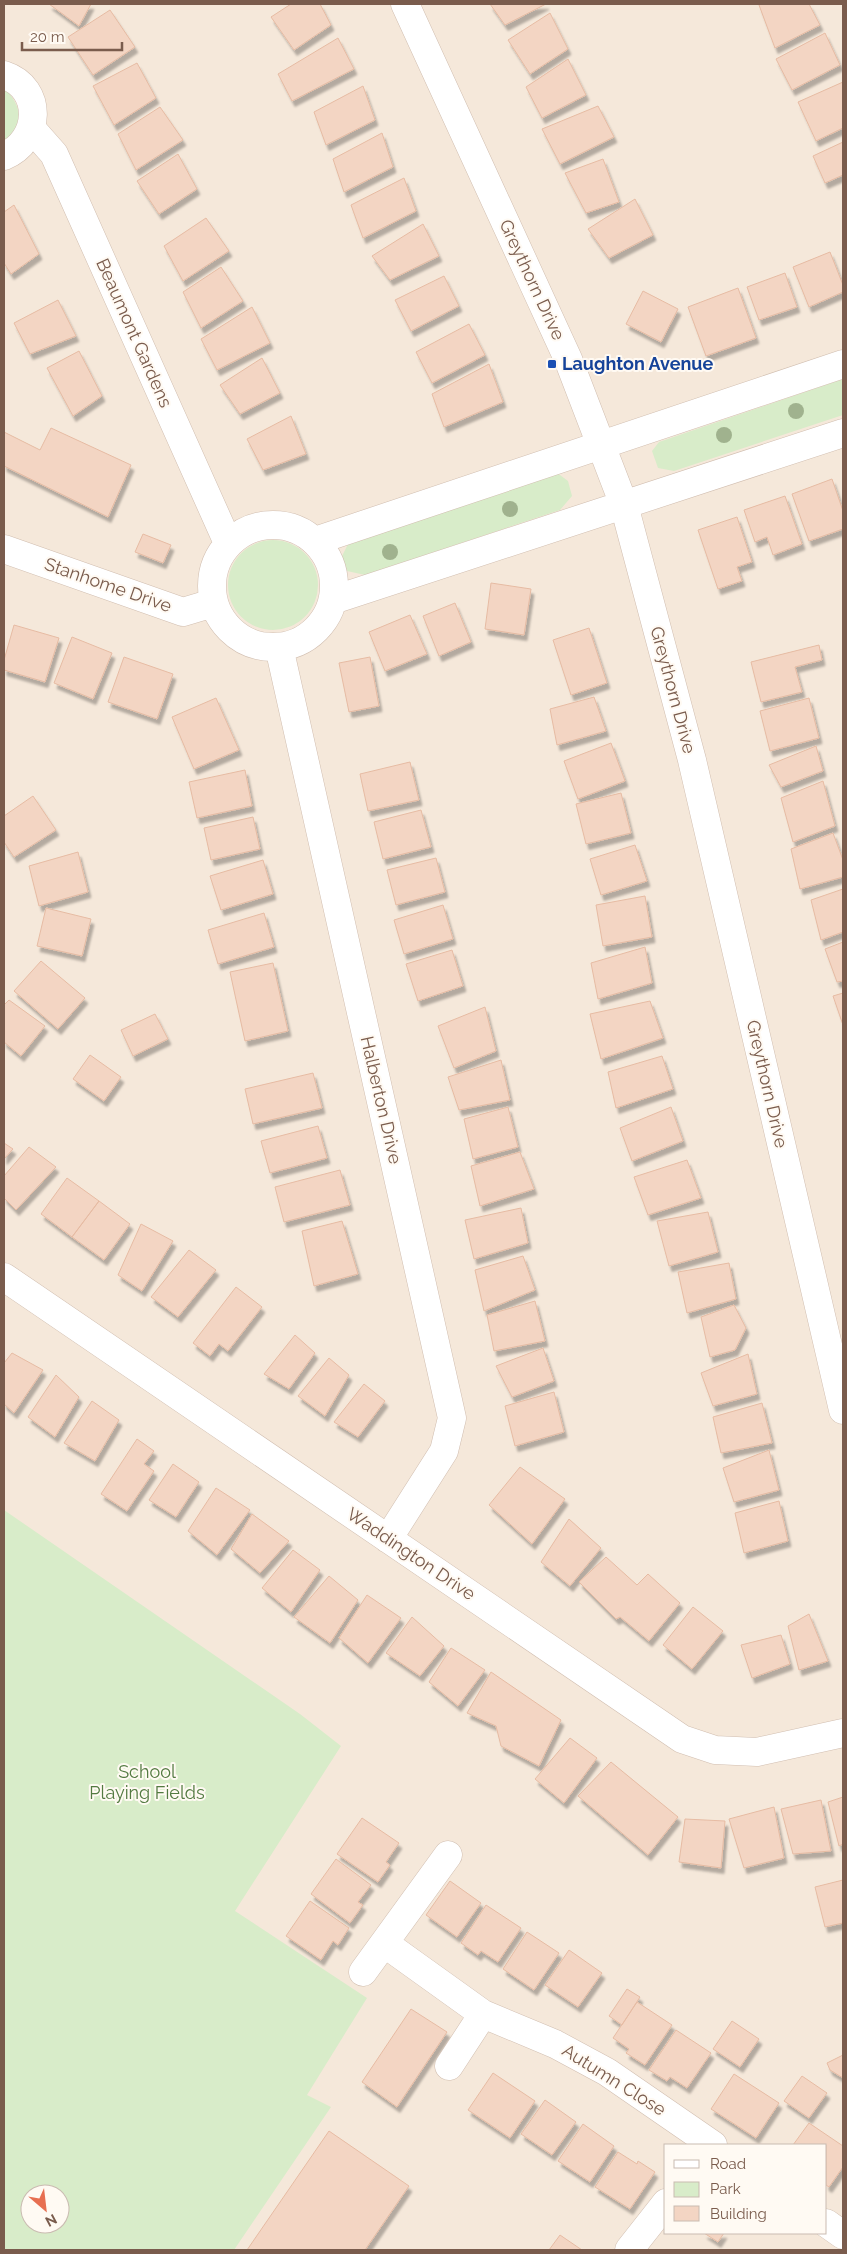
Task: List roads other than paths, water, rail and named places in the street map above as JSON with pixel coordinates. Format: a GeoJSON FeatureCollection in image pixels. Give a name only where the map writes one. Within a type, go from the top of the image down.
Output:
{"type":"FeatureCollection","features":[{"type":"Feature","properties":{"kind":"street","name":"Greythorn Drive"},"geometry":{"type":"LineString","coordinates":[[405,4],[568,359],[624,505],[692,760],[843,1410]]}},
{"type":"Feature","properties":{"kind":"street"},"geometry":{"type":"LineString","coordinates":[[4,75],[22,86],[30,99],[33,113],[31,128],[25,142],[13,152],[4,156]]}},
{"type":"Feature","properties":{"kind":"street","name":"Beaumont Gardens"},"geometry":{"type":"LineString","coordinates":[[31,128],[54,154],[228,543]]}},
{"type":"Feature","properties":{"kind":"street"},"geometry":{"type":"LineString","coordinates":[[315,541],[843,364]]}},
{"type":"Feature","properties":{"kind":"street"},"geometry":{"type":"LineString","coordinates":[[333,600],[843,433]]}},
{"type":"Feature","properties":{"kind":"street"},"geometry":{"type":"LineString","coordinates":[[281,524],[299,530],[315,541],[325,553],[332,568],[335,584],[333,600],[326,617],[314,632],[298,642],[279,647],[258,646],[238,637],[223,622],[213,603],[211,582],[216,561],[228,543],[243,531],[262,525],[281,524]]}},
{"type":"Feature","properties":{"kind":"street","name":"Stanhome Drive"},"geometry":{"type":"LineString","coordinates":[[4,549],[183,612],[213,603]]}},
{"type":"Feature","properties":{"kind":"street","name":"Halberton Drive"},"geometry":{"type":"LineString","coordinates":[[279,647],[452,1418],[444,1451],[388,1539]]}},
{"type":"Feature","properties":{"kind":"street","name":"Waddington Drive"},"geometry":{"type":"LineString","coordinates":[[4,1278],[682,1739],[715,1750],[757,1752],[843,1733]]}},
{"type":"Feature","properties":{"kind":"street"},"geometry":{"type":"LineString","coordinates":[[364,1972],[448,1855]]}},
{"type":"Feature","properties":{"kind":"street","name":"Autumn Close"},"geometry":{"type":"LineString","coordinates":[[384,1943],[483,2014],[555,2044],[607,2072],[710,2144]]}},
{"type":"Feature","properties":{"kind":"street"},"geometry":{"type":"LineString","coordinates":[[449,2066],[483,2014]]}},
{"type":"Feature","properties":{"kind":"street"},"geometry":{"type":"LineString","coordinates":[[629,2250],[664,2206]]}},
{"type":"Feature","properties":{"kind":"street"},"geometry":{"type":"LineString","coordinates":[[827,2224],[843,2235]]}},
{"type":"Feature","properties":{"kind":"place","name":"Laughton Avenue"},"geometry":{"type":"Point","coordinates":[552,364]}},
{"type":"Feature","properties":{"kind":"park label","name":"School Playing Fields"},"geometry":{"type":"Point","coordinates":[147,1782]}}]}
